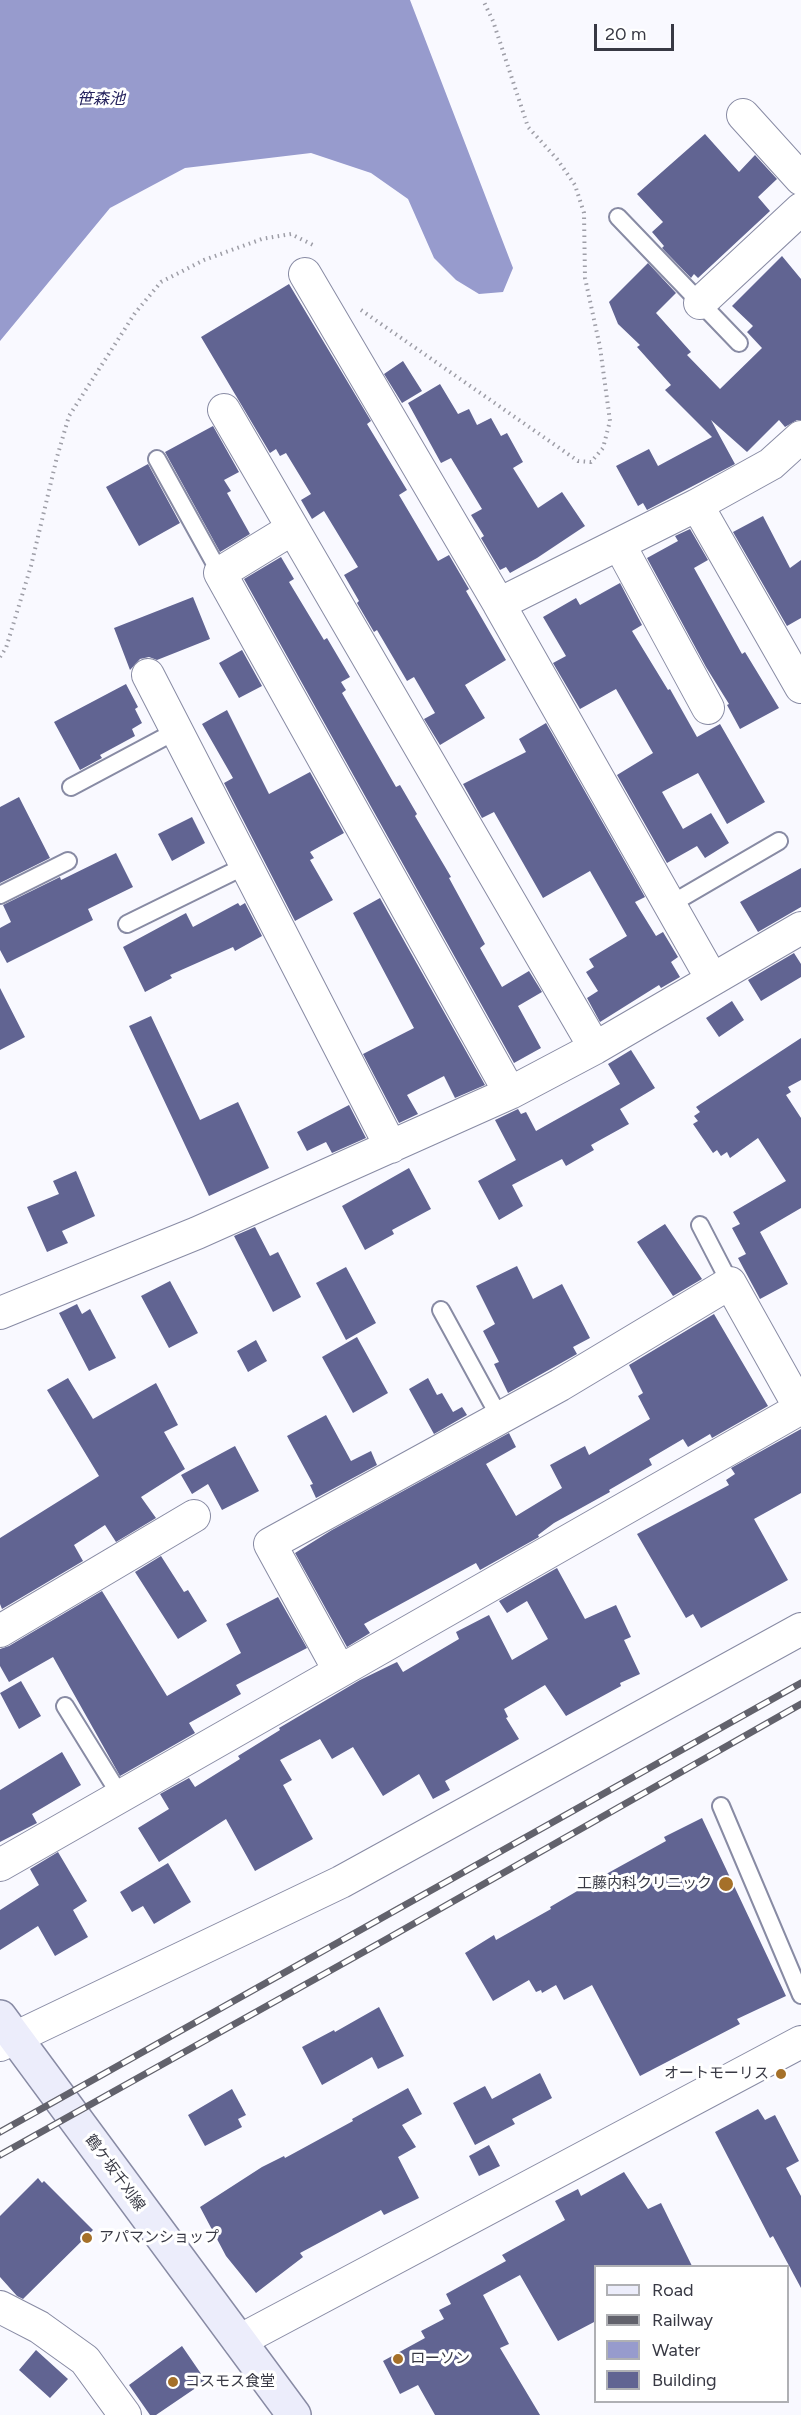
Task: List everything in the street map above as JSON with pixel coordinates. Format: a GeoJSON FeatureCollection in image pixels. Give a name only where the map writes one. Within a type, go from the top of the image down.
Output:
{"type":"FeatureCollection","features":[{"type":"Feature","properties":{"kind":"main road","name":"鶴ケ坂千刈線"},"geometry":{"type":"LineString","coordinates":[[5,2033],[294,2415]]}},
{"type":"Feature","properties":{"kind":"street"},"geometry":{"type":"LineString","coordinates":[[743,116],[801,178]]}},
{"type":"Feature","properties":{"kind":"street"},"geometry":{"type":"LineString","coordinates":[[700,303],[801,209]]}},
{"type":"Feature","properties":{"kind":"street"},"geometry":{"type":"LineString","coordinates":[[305,274],[499,604],[712,979]]}},
{"type":"Feature","properties":{"kind":"street"},"geometry":{"type":"LineString","coordinates":[[224,410],[595,1048]]}},
{"type":"Feature","properties":{"kind":"street"},"geometry":{"type":"LineString","coordinates":[[499,604],[697,505],[771,464],[801,438]]}},
{"type":"Feature","properties":{"kind":"street"},"geometry":{"type":"LineString","coordinates":[[697,505],[796,666]]}},
{"type":"Feature","properties":{"kind":"street"},"geometry":{"type":"LineString","coordinates":[[292,529],[220,573],[510,1093]]}},
{"type":"Feature","properties":{"kind":"street"},"geometry":{"type":"LineString","coordinates":[[619,544],[708,708]]}},
{"type":"Feature","properties":{"kind":"street"},"geometry":{"type":"LineString","coordinates":[[148,675],[391,1147]]}},
{"type":"Feature","properties":{"kind":"street"},"geometry":{"type":"LineString","coordinates":[[0,1313],[197,1233],[510,1093],[595,1048],[801,928]]}},
{"type":"Feature","properties":{"kind":"street"},"geometry":{"type":"LineString","coordinates":[[0,1865],[800,1408],[730,1283],[560,1385],[270,1544],[339,1670]]}},
{"type":"Feature","properties":{"kind":"street"},"geometry":{"type":"LineString","coordinates":[[0,1631],[194,1516]]}},
{"type":"Feature","properties":{"kind":"street"},"geometry":{"type":"LineString","coordinates":[[5,2033],[340,1882],[801,1629]]}},
{"type":"Feature","properties":{"kind":"street"},"geometry":{"type":"LineString","coordinates":[[239,2341],[798,2051]]}},
{"type":"Feature","properties":{"kind":"street"},"geometry":{"type":"LineString","coordinates":[[0,2307],[39,2328],[85,2360],[125,2415]]}},
{"type":"Feature","properties":{"kind":"lane"},"geometry":{"type":"LineString","coordinates":[[618,217],[739,343]]}},
{"type":"Feature","properties":{"kind":"lane"},"geometry":{"type":"LineString","coordinates":[[157,459],[220,573]]}},
{"type":"Feature","properties":{"kind":"lane"},"geometry":{"type":"LineString","coordinates":[[71,787],[176,731]]}},
{"type":"Feature","properties":{"kind":"lane"},"geometry":{"type":"LineString","coordinates":[[671,904],[779,841]]}},
{"type":"Feature","properties":{"kind":"lane"},"geometry":{"type":"LineString","coordinates":[[0,895],[68,861]]}},
{"type":"Feature","properties":{"kind":"lane"},"geometry":{"type":"LineString","coordinates":[[127,924],[246,865]]}},
{"type":"Feature","properties":{"kind":"lane"},"geometry":{"type":"LineString","coordinates":[[700,1225],[730,1283]]}},
{"type":"Feature","properties":{"kind":"lane"},"geometry":{"type":"LineString","coordinates":[[441,1310],[500,1418]]}},
{"type":"Feature","properties":{"kind":"lane"},"geometry":{"type":"LineString","coordinates":[[65,1706],[120,1795]]}},
{"type":"Feature","properties":{"kind":"lane"},"geometry":{"type":"LineString","coordinates":[[721,1806],[801,1995]]}},
{"type":"Feature","properties":{"kind":"water","name":"笹森池"},"geometry":{"type":"Polygon","coordinates":[[[0,0],[410,0],[513,268],[503,292],[479,294],[456,280],[434,258],[408,199],[371,173],[311,153],[185,168],[110,208],[0,341],[0,0]]]}},
{"type":"Feature","properties":{"kind":"building"},"geometry":{"type":"Polygon","coordinates":[[[705,134],[739,172],[755,155],[777,179],[758,197],[770,211],[698,278],[694,274],[691,278],[662,248],[664,246],[652,232],[663,222],[637,194],[705,134]]]}},
{"type":"Feature","properties":{"kind":"building"},"geometry":{"type":"Polygon","coordinates":[[[782,256],[801,279],[801,420],[785,427],[779,420],[747,452],[711,420],[735,464],[647,510],[643,503],[638,506],[616,466],[649,449],[658,466],[712,437],[665,390],[671,385],[637,347],[640,345],[618,324],[609,302],[648,263],[676,293],[656,313],[691,352],[687,355],[720,389],[762,348],[747,332],[753,326],[732,306],[782,256]]]}},
{"type":"Feature","properties":{"kind":"building"},"geometry":{"type":"Polygon","coordinates":[[[289,284],[371,421],[367,424],[407,490],[399,495],[438,561],[449,555],[469,589],[466,591],[506,660],[465,685],[485,718],[440,745],[424,719],[435,713],[414,677],[407,681],[377,630],[374,632],[344,575],[358,567],[324,511],[312,519],[301,500],[311,494],[286,453],[280,456],[276,449],[270,453],[201,337],[289,284]]]}},
{"type":"Feature","properties":{"kind":"building"},"geometry":{"type":"Polygon","coordinates":[[[403,361],[422,391],[402,403],[384,374],[403,361]]]}},
{"type":"Feature","properties":{"kind":"building"},"geometry":{"type":"Polygon","coordinates":[[[440,384],[458,414],[469,409],[477,425],[491,418],[501,436],[507,433],[523,462],[513,468],[538,508],[562,492],[585,526],[510,573],[506,567],[500,570],[481,538],[484,536],[471,515],[482,509],[451,458],[441,463],[408,403],[440,384]]]}},
{"type":"Feature","properties":{"kind":"building"},"geometry":{"type":"Polygon","coordinates":[[[213,426],[239,472],[224,480],[231,491],[227,493],[250,534],[220,552],[165,452],[213,426]]]}},
{"type":"Feature","properties":{"kind":"building"},"geometry":{"type":"Polygon","coordinates":[[[148,464],[180,523],[139,546],[106,487],[148,464]]]}},
{"type":"Feature","properties":{"kind":"building"},"geometry":{"type":"Polygon","coordinates":[[[763,516],[790,568],[801,560],[801,618],[787,626],[733,532],[763,516]]]}},
{"type":"Feature","properties":{"kind":"building"},"geometry":{"type":"Polygon","coordinates":[[[690,529],[708,560],[694,568],[742,654],[745,652],[779,708],[740,729],[727,705],[729,704],[706,667],[647,558],[678,541],[675,536],[690,529]]]}},
{"type":"Feature","properties":{"kind":"building"},"geometry":{"type":"Polygon","coordinates":[[[281,557],[294,579],[289,582],[324,640],[327,638],[350,677],[341,682],[346,690],[342,693],[396,787],[400,785],[417,814],[415,816],[451,877],[449,878],[485,944],[480,948],[502,987],[529,971],[542,992],[518,1006],[541,1048],[514,1063],[244,579],[281,557]]]}},
{"type":"Feature","properties":{"kind":"building"},"geometry":{"type":"Polygon","coordinates":[[[620,583],[642,625],[632,631],[668,690],[670,689],[697,737],[720,724],[765,802],[727,824],[698,773],[662,792],[683,829],[711,813],[729,843],[705,858],[697,846],[667,863],[617,775],[653,753],[616,689],[580,709],[553,663],[566,656],[543,617],[576,598],[580,605],[620,583]]]}},
{"type":"Feature","properties":{"kind":"building"},"geometry":{"type":"Polygon","coordinates":[[[193,597],[210,639],[157,660],[149,657],[140,659],[130,670],[114,628],[193,597]]]}},
{"type":"Feature","properties":{"kind":"building"},"geometry":{"type":"Polygon","coordinates":[[[242,650],[262,686],[239,698],[219,663],[242,650]]]}},
{"type":"Feature","properties":{"kind":"building"},"geometry":{"type":"Polygon","coordinates":[[[126,684],[138,707],[135,709],[142,723],[132,729],[135,736],[100,755],[102,758],[80,770],[54,722],[126,684]]]}},
{"type":"Feature","properties":{"kind":"building"},"geometry":{"type":"Polygon","coordinates":[[[227,710],[269,794],[310,772],[344,833],[310,852],[314,858],[310,860],[333,900],[295,921],[224,783],[233,778],[202,724],[227,710]]]}},
{"type":"Feature","properties":{"kind":"building"},"geometry":{"type":"Polygon","coordinates":[[[546,723],[645,897],[635,902],[656,936],[663,932],[678,957],[671,962],[680,977],[661,988],[659,985],[600,1022],[587,998],[598,991],[586,972],[594,967],[589,959],[627,936],[590,871],[543,898],[494,812],[482,818],[463,784],[526,752],[519,739],[546,723]]]}},
{"type":"Feature","properties":{"kind":"building"},"geometry":{"type":"Polygon","coordinates":[[[19,797],[50,858],[0,883],[0,807],[19,797]]]}},
{"type":"Feature","properties":{"kind":"building"},"geometry":{"type":"Polygon","coordinates":[[[192,817],[205,843],[172,861],[158,834],[192,817]]]}},
{"type":"Feature","properties":{"kind":"building"},"geometry":{"type":"Polygon","coordinates":[[[116,853],[133,887],[88,909],[93,920],[7,963],[0,950],[0,928],[11,922],[3,905],[116,853]]]}},
{"type":"Feature","properties":{"kind":"building"},"geometry":{"type":"Polygon","coordinates":[[[801,868],[801,907],[758,932],[740,902],[801,868]]]}},
{"type":"Feature","properties":{"kind":"building"},"geometry":{"type":"Polygon","coordinates":[[[380,898],[485,1085],[455,1098],[444,1076],[407,1095],[418,1114],[399,1123],[363,1054],[414,1028],[353,913],[380,898]]]}},
{"type":"Feature","properties":{"kind":"building"},"geometry":{"type":"Polygon","coordinates":[[[238,903],[240,906],[245,903],[262,936],[235,951],[233,947],[170,975],[172,978],[145,992],[123,947],[186,913],[193,927],[238,903]]]}},
{"type":"Feature","properties":{"kind":"building"},"geometry":{"type":"Polygon","coordinates":[[[794,953],[801,964],[801,977],[761,1001],[748,980],[794,953]]]}},
{"type":"Feature","properties":{"kind":"building"},"geometry":{"type":"Polygon","coordinates":[[[0,988],[25,1037],[0,1050],[0,988]]]}},
{"type":"Feature","properties":{"kind":"building"},"geometry":{"type":"Polygon","coordinates":[[[732,1001],[744,1020],[719,1037],[706,1018],[732,1001]]]}},
{"type":"Feature","properties":{"kind":"building"},"geometry":{"type":"Polygon","coordinates":[[[151,1016],[200,1120],[238,1102],[269,1168],[209,1196],[129,1026],[151,1016]]]}},
{"type":"Feature","properties":{"kind":"building"},"geometry":{"type":"Polygon","coordinates":[[[801,1038],[801,1080],[788,1087],[791,1092],[786,1095],[801,1118],[801,1208],[760,1232],[788,1284],[760,1299],[738,1258],[746,1254],[732,1228],[740,1224],[733,1212],[786,1181],[758,1138],[730,1158],[727,1152],[721,1156],[717,1150],[713,1153],[693,1124],[698,1121],[694,1116],[700,1112],[696,1107],[801,1038]]]}},
{"type":"Feature","properties":{"kind":"building"},"geometry":{"type":"Polygon","coordinates":[[[631,1050],[655,1088],[620,1109],[629,1124],[591,1145],[594,1150],[566,1166],[562,1159],[512,1185],[523,1206],[499,1220],[478,1181],[516,1160],[495,1120],[518,1109],[521,1114],[526,1112],[536,1131],[620,1084],[608,1064],[631,1050]]]}},
{"type":"Feature","properties":{"kind":"building"},"geometry":{"type":"Polygon","coordinates":[[[349,1105],[366,1138],[332,1153],[326,1142],[307,1151],[297,1132],[349,1105]]]}},
{"type":"Feature","properties":{"kind":"building"},"geometry":{"type":"Polygon","coordinates":[[[409,1168],[431,1209],[392,1230],[394,1234],[365,1250],[342,1206],[409,1168]]]}},
{"type":"Feature","properties":{"kind":"building"},"geometry":{"type":"Polygon","coordinates":[[[76,1171],[95,1216],[62,1231],[68,1243],[47,1252],[27,1207],[59,1194],[53,1181],[76,1171]]]}},
{"type":"Feature","properties":{"kind":"building"},"geometry":{"type":"Polygon","coordinates":[[[665,1224],[702,1279],[673,1296],[637,1242],[665,1224]]]}},
{"type":"Feature","properties":{"kind":"building"},"geometry":{"type":"Polygon","coordinates":[[[255,1227],[270,1256],[278,1252],[301,1297],[273,1312],[234,1236],[255,1227]]]}},
{"type":"Feature","properties":{"kind":"building"},"geometry":{"type":"Polygon","coordinates":[[[517,1266],[533,1299],[562,1284],[590,1338],[573,1347],[577,1354],[508,1393],[494,1364],[499,1362],[483,1331],[495,1324],[476,1286],[517,1266]]]}},
{"type":"Feature","properties":{"kind":"building"},"geometry":{"type":"Polygon","coordinates":[[[346,1267],[376,1323],[346,1340],[316,1283],[346,1267]]]}},
{"type":"Feature","properties":{"kind":"building"},"geometry":{"type":"Polygon","coordinates":[[[170,1281],[198,1333],[169,1348],[141,1296],[170,1281]]]}},
{"type":"Feature","properties":{"kind":"building"},"geometry":{"type":"Polygon","coordinates":[[[77,1304],[82,1314],[90,1309],[116,1358],[89,1371],[59,1313],[77,1304]]]}},
{"type":"Feature","properties":{"kind":"building"},"geometry":{"type":"Polygon","coordinates":[[[714,1314],[768,1406],[712,1438],[710,1434],[688,1447],[683,1439],[649,1459],[652,1465],[609,1490],[610,1492],[554,1523],[538,1535],[539,1537],[480,1570],[476,1563],[364,1624],[370,1633],[347,1647],[295,1553],[332,1530],[509,1433],[516,1447],[486,1464],[516,1516],[562,1488],[550,1465],[585,1446],[589,1455],[650,1419],[638,1396],[643,1393],[629,1365],[714,1314]]]}},
{"type":"Feature","properties":{"kind":"building"},"geometry":{"type":"Polygon","coordinates":[[[357,1337],[388,1393],[353,1413],[322,1357],[357,1337]]]}},
{"type":"Feature","properties":{"kind":"building"},"geometry":{"type":"Polygon","coordinates":[[[256,1340],[267,1361],[248,1372],[237,1351],[256,1340]]]}},
{"type":"Feature","properties":{"kind":"building"},"geometry":{"type":"Polygon","coordinates":[[[68,1378],[93,1419],[156,1383],[178,1425],[164,1432],[185,1469],[141,1497],[156,1518],[116,1542],[105,1525],[74,1545],[83,1561],[2,1609],[0,1604],[0,1538],[99,1476],[47,1390],[68,1378]]]}},
{"type":"Feature","properties":{"kind":"building"},"geometry":{"type":"Polygon","coordinates":[[[428,1378],[437,1395],[442,1393],[453,1412],[462,1407],[467,1415],[434,1434],[409,1389],[428,1378]]]}},
{"type":"Feature","properties":{"kind":"building"},"geometry":{"type":"Polygon","coordinates":[[[326,1415],[351,1461],[371,1451],[377,1465],[316,1498],[310,1485],[313,1484],[287,1436],[326,1415]]]}},
{"type":"Feature","properties":{"kind":"building"},"geometry":{"type":"Polygon","coordinates":[[[801,1429],[801,1493],[754,1519],[788,1580],[701,1628],[693,1614],[686,1618],[637,1534],[729,1485],[726,1480],[735,1474],[731,1468],[801,1429]]]}},
{"type":"Feature","properties":{"kind":"building"},"geometry":{"type":"Polygon","coordinates":[[[235,1446],[259,1491],[222,1510],[208,1484],[192,1494],[181,1475],[235,1446]]]}},
{"type":"Feature","properties":{"kind":"building"},"geometry":{"type":"Polygon","coordinates":[[[161,1556],[184,1592],[188,1590],[207,1621],[178,1639],[135,1572],[161,1556]]]}},
{"type":"Feature","properties":{"kind":"building"},"geometry":{"type":"Polygon","coordinates":[[[557,1568],[585,1619],[616,1605],[631,1637],[624,1640],[640,1674],[620,1683],[621,1686],[566,1716],[545,1685],[504,1709],[508,1717],[506,1718],[519,1739],[445,1781],[450,1790],[433,1799],[419,1774],[383,1796],[353,1747],[332,1759],[320,1739],[280,1760],[292,1780],[283,1785],[313,1839],[255,1871],[226,1819],[159,1862],[138,1828],[169,1809],[160,1794],[189,1778],[195,1787],[240,1759],[238,1756],[280,1730],[279,1728],[360,1680],[397,1662],[403,1672],[459,1639],[456,1632],[489,1615],[512,1660],[548,1639],[527,1601],[507,1613],[499,1601],[557,1568]]]}},
{"type":"Feature","properties":{"kind":"building"},"geometry":{"type":"Polygon","coordinates":[[[102,1591],[167,1696],[241,1653],[226,1624],[278,1597],[307,1648],[236,1685],[241,1694],[189,1723],[195,1733],[120,1776],[53,1657],[9,1682],[0,1666],[0,1649],[9,1646],[102,1591]]]}},
{"type":"Feature","properties":{"kind":"building"},"geometry":{"type":"Polygon","coordinates":[[[21,1681],[41,1716],[19,1729],[0,1693],[21,1681]]]}},
{"type":"Feature","properties":{"kind":"building"},"geometry":{"type":"Polygon","coordinates":[[[62,1752],[81,1785],[32,1814],[37,1823],[0,1842],[0,1790],[62,1752]]]}},
{"type":"Feature","properties":{"kind":"building"},"geometry":{"type":"Polygon","coordinates":[[[702,1818],[786,1996],[737,2019],[740,2024],[640,2076],[592,1985],[564,2000],[556,1985],[542,1993],[541,1990],[536,1992],[529,1980],[493,2001],[465,1953],[494,1935],[496,1940],[551,1909],[550,1907],[666,1841],[664,1837],[702,1818]]]}},
{"type":"Feature","properties":{"kind":"building"},"geometry":{"type":"Polygon","coordinates":[[[58,1852],[87,1901],[73,1910],[88,1937],[55,1956],[38,1926],[0,1950],[0,1910],[39,1885],[30,1869],[58,1852]]]}},
{"type":"Feature","properties":{"kind":"building"},"geometry":{"type":"Polygon","coordinates":[[[168,1863],[191,1902],[154,1924],[143,1906],[132,1912],[120,1892],[168,1863]]]}},
{"type":"Feature","properties":{"kind":"building"},"geometry":{"type":"Polygon","coordinates":[[[379,2007],[404,2056],[378,2069],[372,2057],[322,2085],[302,2047],[334,2030],[335,2032],[379,2007]]]}},
{"type":"Feature","properties":{"kind":"building"},"geometry":{"type":"Polygon","coordinates":[[[540,2073],[552,2098],[512,2119],[515,2124],[475,2145],[453,2103],[485,2086],[492,2099],[540,2073]]]}},
{"type":"Feature","properties":{"kind":"building"},"geometry":{"type":"Polygon","coordinates":[[[408,2088],[422,2114],[402,2125],[416,2147],[398,2157],[419,2198],[384,2215],[381,2210],[300,2253],[303,2257],[256,2293],[226,2256],[200,2207],[262,2167],[284,2156],[285,2158],[408,2088]]]}},
{"type":"Feature","properties":{"kind":"building"},"geometry":{"type":"Polygon","coordinates":[[[232,2089],[246,2115],[238,2119],[242,2127],[205,2146],[188,2115],[232,2089]]]}},
{"type":"Feature","properties":{"kind":"building"},"geometry":{"type":"Polygon","coordinates":[[[758,2109],[765,2120],[775,2115],[799,2161],[786,2168],[801,2196],[801,2288],[773,2236],[770,2238],[715,2132],[758,2109]]]}},
{"type":"Feature","properties":{"kind":"building"},"geometry":{"type":"Polygon","coordinates":[[[489,2145],[500,2166],[479,2176],[469,2156],[489,2145]]]}},
{"type":"Feature","properties":{"kind":"building"},"geometry":{"type":"Polygon","coordinates":[[[624,2172],[648,2209],[661,2203],[692,2265],[594,2265],[594,2322],[558,2341],[520,2275],[483,2295],[509,2344],[500,2348],[540,2415],[435,2415],[418,2385],[400,2394],[383,2361],[425,2338],[421,2331],[444,2319],[439,2310],[451,2304],[446,2294],[506,2261],[502,2255],[565,2220],[555,2201],[578,2189],[581,2196],[624,2172]]]}},
{"type":"Feature","properties":{"kind":"building"},"geometry":{"type":"Polygon","coordinates":[[[38,2178],[42,2183],[44,2181],[93,2230],[23,2299],[17,2296],[0,2277],[0,2216],[38,2178]]]}},
{"type":"Feature","properties":{"kind":"building"},"geometry":{"type":"Polygon","coordinates":[[[182,2346],[206,2381],[156,2415],[150,2415],[129,2385],[182,2346]]]}},
{"type":"Feature","properties":{"kind":"building"},"geometry":{"type":"Polygon","coordinates":[[[36,2350],[68,2379],[50,2398],[19,2370],[36,2350]]]}},
{"type":"Feature","properties":{"kind":"railway"},"geometry":{"type":"LineString","coordinates":[[0,2132],[801,1683]]}},
{"type":"Feature","properties":{"kind":"railway"},"geometry":{"type":"LineString","coordinates":[[0,2155],[801,1704]]}},
{"type":"Feature","properties":{"kind":"place","name":"工藤内科クリニック"},"geometry":{"type":"Point","coordinates":[726,1884]}},
{"type":"Feature","properties":{"kind":"place","name":"オートモーリス"},"geometry":{"type":"Point","coordinates":[781,2074]}},
{"type":"Feature","properties":{"kind":"place","name":"アパマンショップ"},"geometry":{"type":"Point","coordinates":[87,2238]}},
{"type":"Feature","properties":{"kind":"place","name":"ローソン"},"geometry":{"type":"Point","coordinates":[398,2359]}},
{"type":"Feature","properties":{"kind":"place","name":"コスモス食堂"},"geometry":{"type":"Point","coordinates":[173,2382]}}]}
